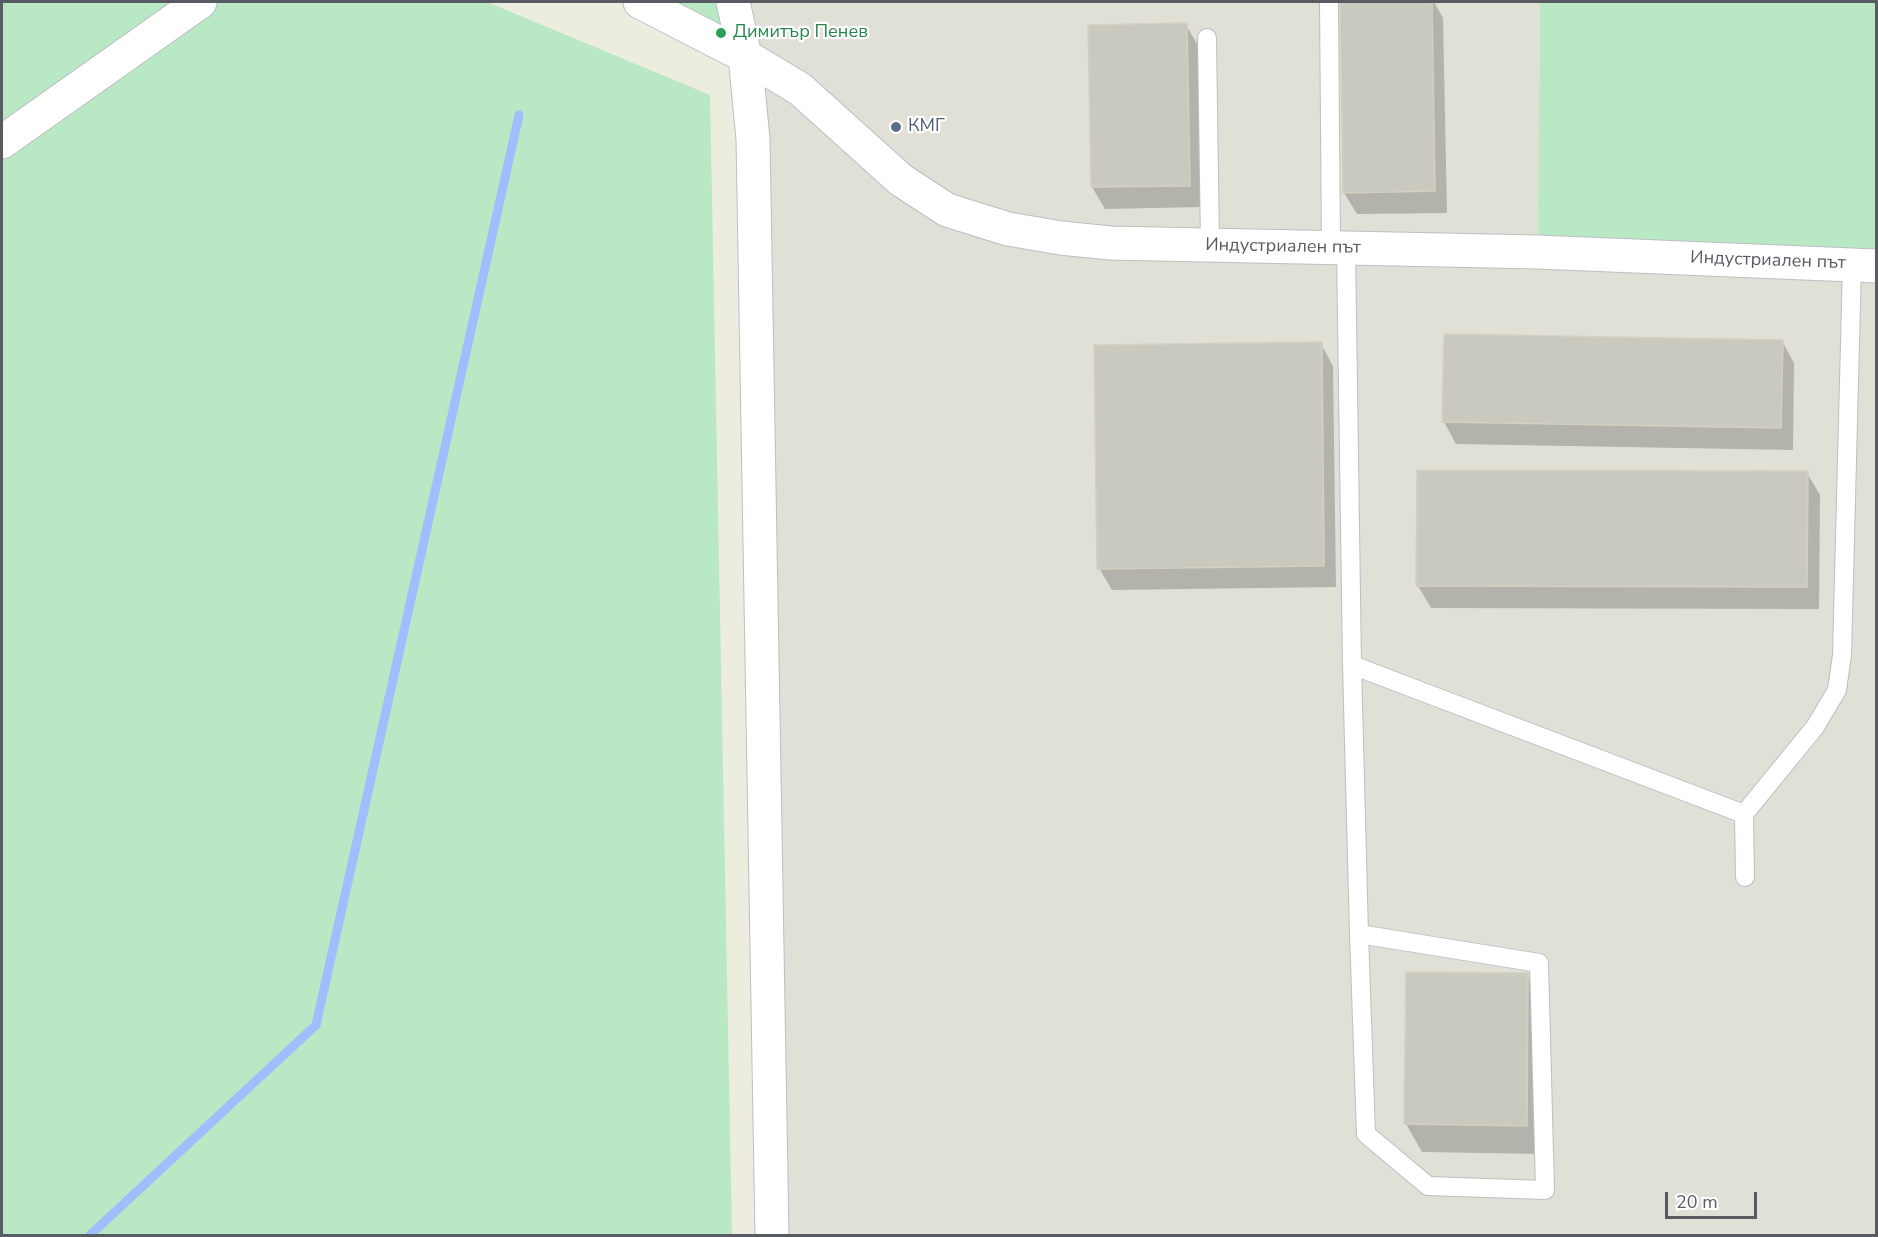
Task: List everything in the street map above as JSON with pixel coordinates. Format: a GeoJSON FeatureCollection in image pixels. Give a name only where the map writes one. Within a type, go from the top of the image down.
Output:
{"type":"FeatureCollection","features":[{"type":"Feature","properties":{"kind":"street"},"geometry":{"type":"LineString","coordinates":[[2,142],[200,2]]}},
{"type":"Feature","properties":{"kind":"street"},"geometry":{"type":"LineString","coordinates":[[734,2],[745,56],[753,139],[772,1236]]}},
{"type":"Feature","properties":{"kind":"street","name":"Индустриален път"},"geometry":{"type":"LineString","coordinates":[[653,4],[800,89],[901,180],[947,210],[1008,230],[1110,243],[1538,252],[1864,266]]}},
{"type":"Feature","properties":{"kind":"lane"},"geometry":{"type":"LineString","coordinates":[[1329,2],[1339,248],[1359,934],[1366,1134],[1428,1186],[1545,1190],[1539,963],[1359,934]]}},
{"type":"Feature","properties":{"kind":"lane"},"geometry":{"type":"LineString","coordinates":[[1207,38],[1210,245]]}},
{"type":"Feature","properties":{"kind":"lane"},"geometry":{"type":"LineString","coordinates":[[1745,877],[1744,814],[1815,727],[1837,690],[1842,655],[1864,266]]}},
{"type":"Feature","properties":{"kind":"lane"},"geometry":{"type":"LineString","coordinates":[[1352,665],[1744,814]]}},
{"type":"Feature","properties":{"kind":"shaded area"},"geometry":{"type":"Polygon","coordinates":[[[733,2],[1540,2],[1538,252],[1876,266],[1876,1235],[772,1235],[733,2]]]}},
{"type":"Feature","properties":{"kind":"green space"},"geometry":{"type":"Polygon","coordinates":[[[2,2],[487,2],[710,95],[732,1235],[2,1236],[2,2]]]}},
{"type":"Feature","properties":{"kind":"green space","name":"Димитър Пенев"},"geometry":{"type":"Polygon","coordinates":[[[640,2],[733,2],[745,56],[640,2]]]}},
{"type":"Feature","properties":{"kind":"green space"},"geometry":{"type":"Polygon","coordinates":[[[1540,2],[1876,2],[1876,256],[1538,240],[1540,2]]]}},
{"type":"Feature","properties":{"kind":"building"},"geometry":{"type":"Polygon","coordinates":[[[1340,2],[1432,2],[1435,191],[1343,193],[1340,2]]]}},
{"type":"Feature","properties":{"kind":"building"},"geometry":{"type":"Polygon","coordinates":[[[1187,23],[1190,186],[1091,187],[1088,25],[1187,23]]]}},
{"type":"Feature","properties":{"kind":"building"},"geometry":{"type":"Polygon","coordinates":[[[1444,334],[1783,340],[1781,428],[1442,422],[1444,334]]]}},
{"type":"Feature","properties":{"kind":"building"},"geometry":{"type":"Polygon","coordinates":[[[1322,342],[1324,566],[1097,569],[1094,345],[1322,342]]]}},
{"type":"Feature","properties":{"kind":"building"},"geometry":{"type":"Polygon","coordinates":[[[1417,470],[1808,471],[1807,587],[1416,586],[1417,470]]]}},
{"type":"Feature","properties":{"kind":"building"},"geometry":{"type":"Polygon","coordinates":[[[1406,972],[1528,973],[1527,1126],[1404,1124],[1406,972]]]}},
{"type":"Feature","properties":{"kind":"waterway"},"geometry":{"type":"LineString","coordinates":[[89,1236],[316,1025],[519,115]]}},
{"type":"Feature","properties":{"kind":"place","name":"Димитър Пенев"},"geometry":{"type":"Point","coordinates":[721,33]}},
{"type":"Feature","properties":{"kind":"place","name":"КМГ"},"geometry":{"type":"Point","coordinates":[896,127]}}]}
